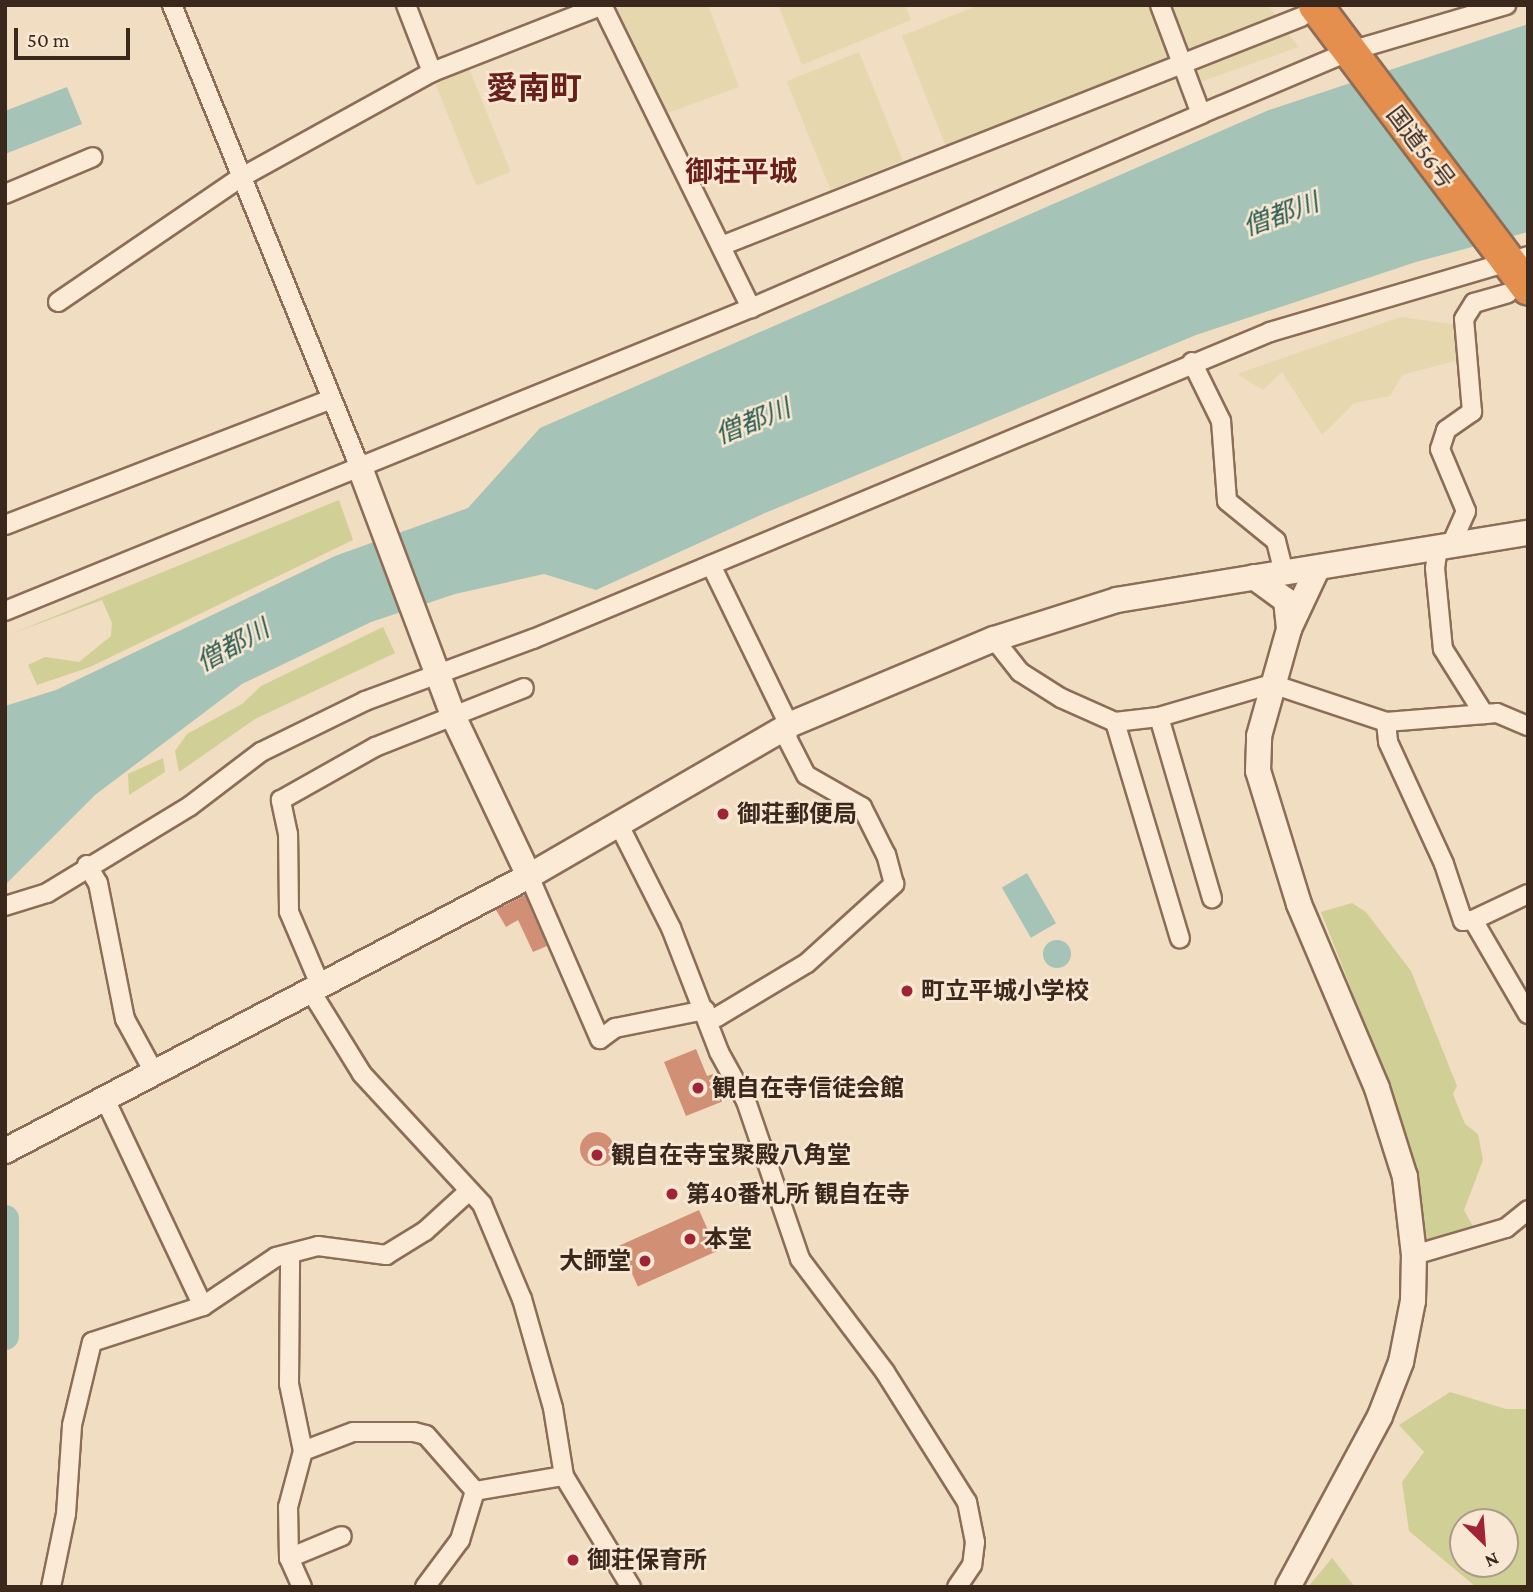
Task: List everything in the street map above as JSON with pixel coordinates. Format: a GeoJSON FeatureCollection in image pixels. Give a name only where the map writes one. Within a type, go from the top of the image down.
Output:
{"type":"FeatureCollection","features":[{"type":"Feature","properties":{"kind":"highway","name":"国道56号"},"geometry":{"type":"LineString","coordinates":[[1308,11],[1357,61],[1516,272]]}},
{"type":"Feature","properties":{"kind":"street"},"geometry":{"type":"LineString","coordinates":[[172,5],[240,178],[332,398],[455,720],[529,876],[600,1039],[615,1028],[707,1013],[717,1017],[807,963],[894,884],[886,855],[862,807],[806,775],[787,738],[789,725],[711,565]]}},
{"type":"Feature","properties":{"kind":"street"},"geometry":{"type":"LineString","coordinates":[[406,5],[432,72]]}},
{"type":"Feature","properties":{"kind":"street"},"geometry":{"type":"LineString","coordinates":[[58,302],[240,178],[432,72],[602,5],[751,309]]}},
{"type":"Feature","properties":{"kind":"street"},"geometry":{"type":"LineString","coordinates":[[1160,5],[1201,114]]}},
{"type":"Feature","properties":{"kind":"street"},"geometry":{"type":"LineString","coordinates":[[5,611],[751,309],[1201,114],[1357,61],[1506,5]]}},
{"type":"Feature","properties":{"kind":"street"},"geometry":{"type":"LineString","coordinates":[[721,246],[1183,66],[1308,11]]}},
{"type":"Feature","properties":{"kind":"street"},"geometry":{"type":"LineString","coordinates":[[5,194],[93,157]]}},
{"type":"Feature","properties":{"kind":"street"},"geometry":{"type":"LineString","coordinates":[[5,906],[47,893],[87,865],[190,806],[285,739],[365,701],[711,565],[1192,362],[1368,301],[1516,272]]}},
{"type":"Feature","properties":{"kind":"street"},"geometry":{"type":"LineString","coordinates":[[1484,713],[1443,649],[1435,568],[1466,511],[1440,449],[1446,430],[1472,412],[1464,319],[1474,303],[1516,272]]}},
{"type":"Feature","properties":{"kind":"street"},"geometry":{"type":"LineString","coordinates":[[1192,362],[1221,421],[1227,501],[1276,541],[1284,572]]}},
{"type":"Feature","properties":{"kind":"street"},"geometry":{"type":"LineString","coordinates":[[5,525],[332,398]]}},
{"type":"Feature","properties":{"kind":"street"},"geometry":{"type":"LineString","coordinates":[[8,1149],[317,990],[529,876],[789,725],[995,639],[1117,600],[1528,533]]}},
{"type":"Feature","properties":{"kind":"street"},"geometry":{"type":"LineString","coordinates":[[1288,1587],[1381,1416],[1406,1338],[1414,1255],[1405,1177],[1381,1101],[1299,904],[1258,771],[1259,736],[1272,684],[1289,629],[1318,567]]}},
{"type":"Feature","properties":{"kind":"street"},"geometry":{"type":"LineString","coordinates":[[1254,577],[1286,600],[1289,629]]}},
{"type":"Feature","properties":{"kind":"street"},"geometry":{"type":"LineString","coordinates":[[995,639],[1020,672],[1061,698],[1115,722],[1159,717],[1272,684],[1386,722],[1484,713],[1528,726]]}},
{"type":"Feature","properties":{"kind":"street"},"geometry":{"type":"LineString","coordinates":[[524,688],[455,720],[375,747],[281,800],[288,834],[289,912],[317,990],[362,1074],[482,1205],[503,1245],[522,1299],[553,1408],[564,1476],[631,1587]]}},
{"type":"Feature","properties":{"kind":"street"},"geometry":{"type":"LineString","coordinates":[[1159,717],[1212,898]]}},
{"type":"Feature","properties":{"kind":"street"},"geometry":{"type":"LineString","coordinates":[[1115,722],[1180,938]]}},
{"type":"Feature","properties":{"kind":"street"},"geometry":{"type":"LineString","coordinates":[[1386,722],[1388,742],[1421,809],[1463,921],[1473,920],[1528,894]]}},
{"type":"Feature","properties":{"kind":"street"},"geometry":{"type":"LineString","coordinates":[[618,823],[707,1013],[719,1052],[746,1101],[800,1259],[885,1372],[967,1502],[975,1542],[972,1565],[957,1587]]}},
{"type":"Feature","properties":{"kind":"street"},"geometry":{"type":"LineString","coordinates":[[87,865],[98,883],[125,1019],[155,1074]]}},
{"type":"Feature","properties":{"kind":"street"},"geometry":{"type":"LineString","coordinates":[[1473,920],[1528,1014]]}},
{"type":"Feature","properties":{"kind":"street"},"geometry":{"type":"LineString","coordinates":[[106,1099],[203,1306]]}},
{"type":"Feature","properties":{"kind":"street"},"geometry":{"type":"LineString","coordinates":[[51,1587],[66,1514],[72,1425],[92,1342],[203,1306],[276,1257],[290,1258],[318,1246],[386,1255],[425,1231],[469,1191]]}},
{"type":"Feature","properties":{"kind":"street"},"geometry":{"type":"LineString","coordinates":[[1414,1255],[1506,1228],[1528,1210]]}},
{"type":"Feature","properties":{"kind":"street"},"geometry":{"type":"LineString","coordinates":[[290,1258],[289,1384],[303,1451],[288,1507],[289,1558],[302,1587]]}},
{"type":"Feature","properties":{"kind":"street"},"geometry":{"type":"LineString","coordinates":[[303,1451],[353,1432],[426,1434],[475,1491]]}},
{"type":"Feature","properties":{"kind":"street"},"geometry":{"type":"LineString","coordinates":[[475,1491],[564,1476]]}},
{"type":"Feature","properties":{"kind":"street"},"geometry":{"type":"LineString","coordinates":[[425,1587],[460,1540],[475,1491]]}},
{"type":"Feature","properties":{"kind":"street"},"geometry":{"type":"LineString","coordinates":[[289,1558],[342,1536]]}},
{"type":"Feature","properties":{"kind":"shaded area"},"geometry":{"type":"Polygon","coordinates":[[[627,5],[708,5],[739,87],[662,115],[613,10],[627,5]]]}},
{"type":"Feature","properties":{"kind":"shaded area"},"geometry":{"type":"Polygon","coordinates":[[[778,5],[905,5],[911,20],[802,65],[778,5]]]}},
{"type":"Feature","properties":{"kind":"shaded area"},"geometry":{"type":"Polygon","coordinates":[[[979,5],[1151,5],[1171,57],[946,147],[902,36],[979,5]]]}},
{"type":"Feature","properties":{"kind":"shaded area"},"geometry":{"type":"Polygon","coordinates":[[[1168,5],[1268,5],[1277,17],[1190,52],[1168,5]]]}},
{"type":"Feature","properties":{"kind":"shaded area"},"geometry":{"type":"Polygon","coordinates":[[[1285,30],[1299,47],[1200,82],[1194,66],[1285,30]]]}},
{"type":"Feature","properties":{"kind":"shaded area"},"geometry":{"type":"Polygon","coordinates":[[[859,52],[903,160],[831,190],[787,81],[859,52]]]}},
{"type":"Feature","properties":{"kind":"shaded area"},"geometry":{"type":"Polygon","coordinates":[[[468,66],[511,172],[476,186],[434,80],[468,66]]]}},
{"type":"Feature","properties":{"kind":"shaded area"},"geometry":{"type":"Polygon","coordinates":[[[1401,317],[1460,325],[1462,359],[1402,375],[1390,396],[1354,403],[1322,435],[1282,372],[1263,390],[1237,374],[1401,317]]]}},
{"type":"Feature","properties":{"kind":"shaded area"},"geometry":{"type":"Polygon","coordinates":[[[339,500],[353,540],[90,667],[37,685],[28,665],[45,657],[79,662],[111,636],[112,623],[102,600],[11,634],[339,500]]]}},
{"type":"Feature","properties":{"kind":"shaded area"},"geometry":{"type":"Polygon","coordinates":[[[383,627],[395,653],[255,719],[179,772],[175,751],[187,734],[242,704],[261,686],[383,627]]]}},
{"type":"Feature","properties":{"kind":"shaded area"},"geometry":{"type":"Polygon","coordinates":[[[163,758],[165,772],[129,795],[128,774],[163,758]]]}},
{"type":"Feature","properties":{"kind":"shaded area"},"geometry":{"type":"Polygon","coordinates":[[[1352,903],[1366,912],[1411,971],[1457,1086],[1453,1094],[1465,1124],[1478,1134],[1483,1160],[1464,1210],[1475,1230],[1426,1240],[1417,1179],[1393,1095],[1321,912],[1352,903]]]}},
{"type":"Feature","properties":{"kind":"shaded area"},"geometry":{"type":"Polygon","coordinates":[[[1450,1392],[1506,1409],[1528,1409],[1528,1587],[1476,1587],[1465,1578],[1519,1578],[1519,1508],[1449,1508],[1449,1564],[1409,1531],[1402,1482],[1424,1452],[1399,1425],[1450,1392]]]}},
{"type":"Feature","properties":{"kind":"shaded area"},"geometry":{"type":"Polygon","coordinates":[[[1332,1558],[1355,1587],[1308,1587],[1332,1558]]]}},
{"type":"Feature","properties":{"kind":"water","name":"僧都川"},"geometry":{"type":"Polygon","coordinates":[[[1528,24],[1528,232],[1416,262],[1196,335],[765,513],[596,590],[544,574],[455,594],[371,622],[242,684],[95,795],[5,885],[5,706],[56,690],[335,556],[468,508],[540,428],[1269,110],[1528,24]]]}},
{"type":"Feature","properties":{"kind":"water"},"geometry":{"type":"Polygon","coordinates":[[[67,87],[82,124],[5,154],[5,111],[67,87]]]}},
{"type":"Feature","properties":{"kind":"water"},"geometry":{"type":"Polygon","coordinates":[[[1027,873],[1056,923],[1031,938],[1002,888],[1027,873]]]}},
{"type":"Feature","properties":{"kind":"water"},"geometry":{"type":"Polygon","coordinates":[[[1057,940],[1067,944],[1071,954],[1067,964],[1057,968],[1047,964],[1043,954],[1047,944],[1057,940]]]}},
{"type":"Feature","properties":{"kind":"building"},"geometry":{"type":"Polygon","coordinates":[[[525,895],[547,946],[533,952],[518,920],[506,927],[496,910],[525,895]]]}},
{"type":"Feature","properties":{"kind":"building","name":"観自在寺信徒会館"},"geometry":{"type":"Polygon","coordinates":[[[696,1049],[707,1076],[716,1073],[726,1100],[686,1116],[664,1062],[696,1049]]]}},
{"type":"Feature","properties":{"kind":"building","name":"観自在寺宝聚殿八角堂"},"geometry":{"type":"Polygon","coordinates":[[[597,1132],[609,1137],[614,1149],[609,1161],[597,1166],[585,1161],[580,1149],[585,1137],[597,1132]]]}},
{"type":"Feature","properties":{"kind":"building"},"geometry":{"type":"Polygon","coordinates":[[[699,1210],[717,1251],[638,1286],[620,1245],[699,1210]]]}},
{"type":"Feature","properties":{"kind":"waterway"},"geometry":{"type":"LineString","coordinates":[[5,1219],[5,1336]]}},
{"type":"Feature","properties":{"kind":"place","name":"御荘郵便局"},"geometry":{"type":"Point","coordinates":[723,814]}},
{"type":"Feature","properties":{"kind":"place","name":"町立平城小学校"},"geometry":{"type":"Point","coordinates":[907,991]}},
{"type":"Feature","properties":{"kind":"place","name":"観自在寺信徒会館"},"geometry":{"type":"Point","coordinates":[698,1088]}},
{"type":"Feature","properties":{"kind":"place","name":"観自在寺宝聚殿八角堂"},"geometry":{"type":"Point","coordinates":[597,1155]}},
{"type":"Feature","properties":{"kind":"place","name":"第40番札所 観自在寺"},"geometry":{"type":"Point","coordinates":[672,1194]}},
{"type":"Feature","properties":{"kind":"place","name":"本堂"},"geometry":{"type":"Point","coordinates":[690,1239]}},
{"type":"Feature","properties":{"kind":"place","name":"大師堂"},"geometry":{"type":"Point","coordinates":[645,1261]}},
{"type":"Feature","properties":{"kind":"place","name":"御荘保育所"},"geometry":{"type":"Point","coordinates":[573,1560]}},
{"type":"Feature","properties":{"kind":"district","name":"愛南町"},"geometry":{"type":"Point","coordinates":[534,88]}},
{"type":"Feature","properties":{"kind":"district","name":"御荘平城"},"geometry":{"type":"Point","coordinates":[741,172]}}]}
